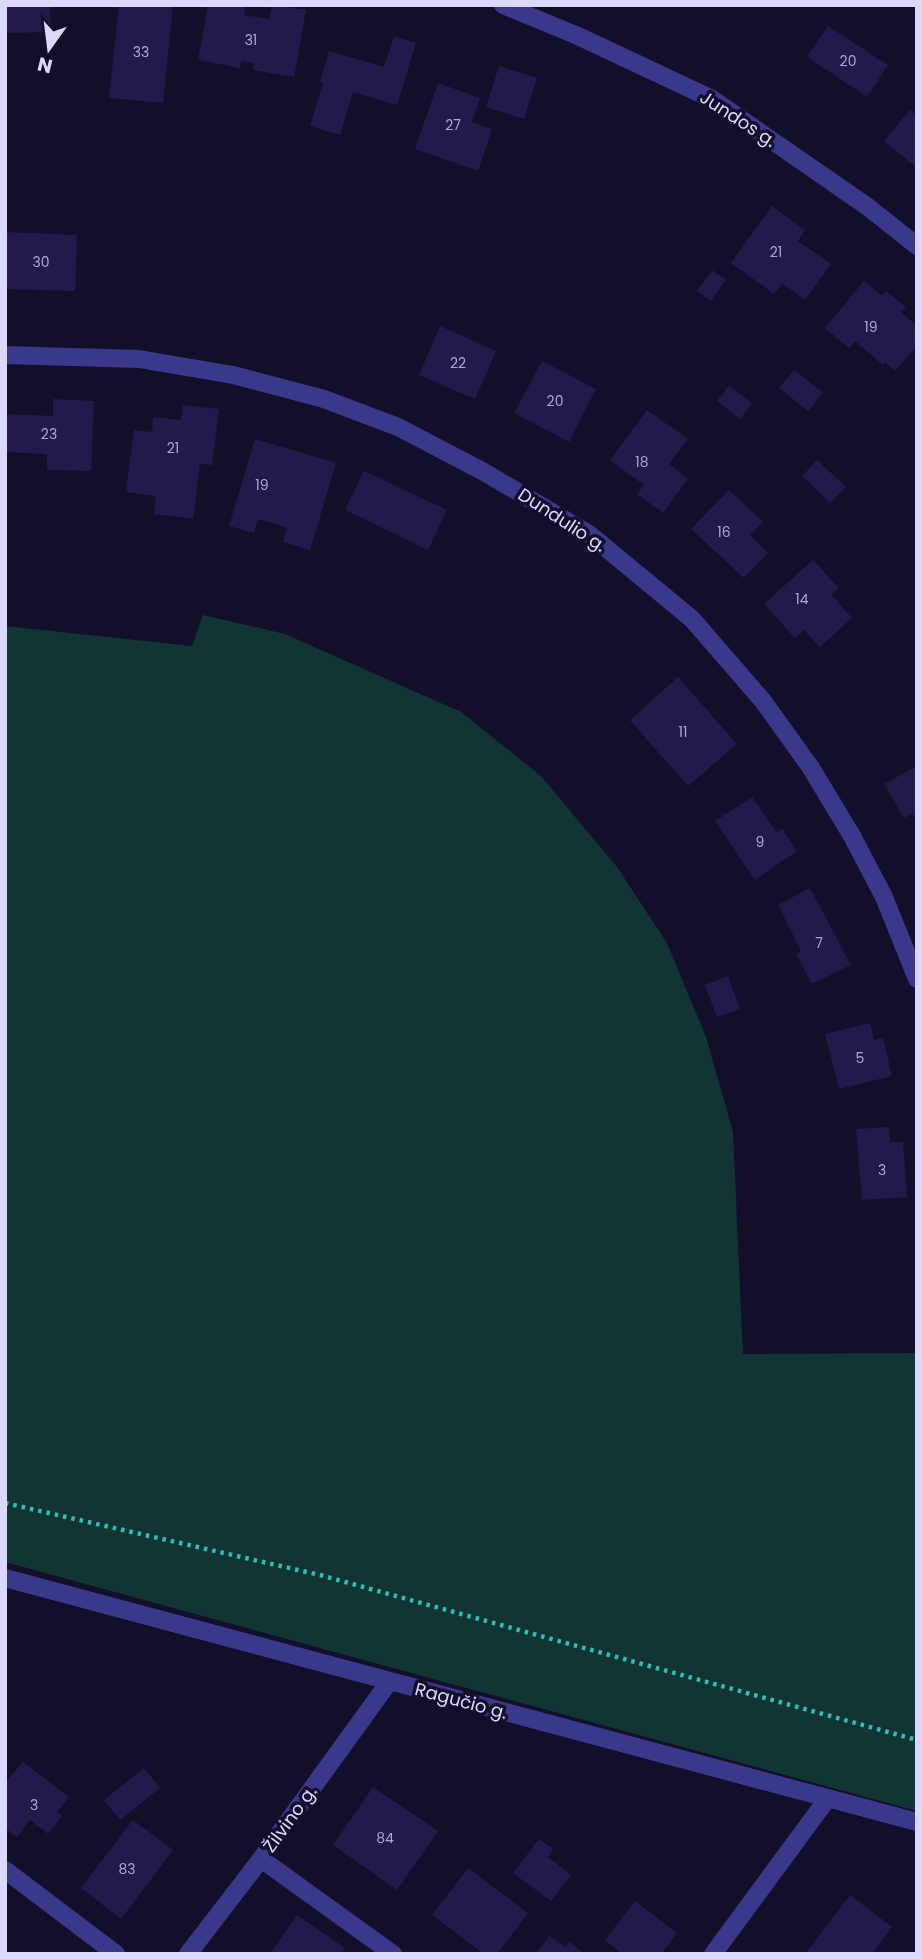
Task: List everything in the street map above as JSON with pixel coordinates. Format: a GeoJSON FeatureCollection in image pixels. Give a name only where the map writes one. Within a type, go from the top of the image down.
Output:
{"type":"FeatureCollection","features":[{"type":"Feature","properties":{"kind":"street","name":"Jundos g."},"geometry":{"type":"LineString","coordinates":[[503,5],[578,36],[712,99],[869,207],[917,246]]}},
{"type":"Feature","properties":{"kind":"street","name":"Dundulio g."},"geometry":{"type":"LineString","coordinates":[[5,355],[139,359],[233,375],[324,399],[411,433],[484,472],[589,534],[692,619],[764,701],[811,768],[852,836],[884,897],[917,979]]}},
{"type":"Feature","properties":{"kind":"street","name":"Ragučio g."},"geometry":{"type":"LineString","coordinates":[[5,1578],[917,1822]]}},
{"type":"Feature","properties":{"kind":"street","name":"Žilvino g."},"geometry":{"type":"LineString","coordinates":[[188,1954],[261,1859],[389,1682]]}},
{"type":"Feature","properties":{"kind":"street"},"geometry":{"type":"LineString","coordinates":[[713,1954],[828,1798]]}},
{"type":"Feature","properties":{"kind":"street"},"geometry":{"type":"LineString","coordinates":[[261,1859],[393,1954]]}},
{"type":"Feature","properties":{"kind":"street"},"geometry":{"type":"LineString","coordinates":[[5,1870],[116,1954]]}},
{"type":"Feature","properties":{"kind":"path"},"geometry":{"type":"LineString","coordinates":[[5,1503],[320,1575],[917,1740]]}},
{"type":"Feature","properties":{"kind":"green space"},"geometry":{"type":"Polygon","coordinates":[[[203,615],[285,634],[461,712],[541,776],[617,867],[667,943],[706,1037],[733,1132],[743,1354],[917,1353],[917,1811],[5,1562],[5,626],[192,646],[203,615]]]}},
{"type":"Feature","properties":{"kind":"building"},"geometry":{"type":"Polygon","coordinates":[[[5,5],[50,5],[51,32],[5,33],[5,5]]]}},
{"type":"Feature","properties":{"kind":"building"},"geometry":{"type":"Polygon","coordinates":[[[119,5],[173,5],[163,103],[109,98],[119,5]]]}},
{"type":"Feature","properties":{"kind":"building"},"geometry":{"type":"Polygon","coordinates":[[[208,5],[245,5],[244,15],[269,19],[272,5],[306,10],[294,77],[253,70],[254,63],[241,61],[240,68],[198,60],[208,5]]]}},
{"type":"Feature","properties":{"kind":"building"},"geometry":{"type":"Polygon","coordinates":[[[828,26],[888,65],[867,97],[807,57],[828,26]]]}},
{"type":"Feature","properties":{"kind":"building"},"geometry":{"type":"Polygon","coordinates":[[[394,36],[416,43],[397,105],[353,92],[340,135],[310,126],[329,51],[384,67],[394,36]]]}},
{"type":"Feature","properties":{"kind":"building"},"geometry":{"type":"Polygon","coordinates":[[[499,66],[537,78],[524,119],[486,107],[499,66]]]}},
{"type":"Feature","properties":{"kind":"building"},"geometry":{"type":"Polygon","coordinates":[[[438,83],[480,98],[472,122],[492,129],[478,171],[415,149],[438,83]]]}},
{"type":"Feature","properties":{"kind":"building"},"geometry":{"type":"Polygon","coordinates":[[[910,110],[917,116],[917,168],[884,141],[910,110]]]}},
{"type":"Feature","properties":{"kind":"building"},"geometry":{"type":"Polygon","coordinates":[[[772,206],[805,230],[798,241],[831,264],[805,300],[782,283],[774,294],[731,263],[772,206]]]}},
{"type":"Feature","properties":{"kind":"building"},"geometry":{"type":"Polygon","coordinates":[[[5,232],[77,235],[75,291],[5,289],[5,232]]]}},
{"type":"Feature","properties":{"kind":"building"},"geometry":{"type":"Polygon","coordinates":[[[712,270],[726,280],[711,301],[697,291],[712,270]]]}},
{"type":"Feature","properties":{"kind":"building"},"geometry":{"type":"Polygon","coordinates":[[[864,281],[882,296],[886,291],[906,307],[901,312],[917,326],[917,346],[895,371],[886,362],[883,365],[855,341],[849,348],[825,328],[864,281]]]}},
{"type":"Feature","properties":{"kind":"building"},"geometry":{"type":"Polygon","coordinates":[[[440,326],[496,351],[475,399],[419,375],[440,326]]]}},
{"type":"Feature","properties":{"kind":"building"},"geometry":{"type":"Polygon","coordinates":[[[542,361],[596,389],[569,442],[514,413],[542,361]]]}},
{"type":"Feature","properties":{"kind":"building"},"geometry":{"type":"Polygon","coordinates":[[[794,370],[823,393],[808,411],[779,388],[794,370]]]}},
{"type":"Feature","properties":{"kind":"building"},"geometry":{"type":"Polygon","coordinates":[[[729,386],[752,403],[740,419],[717,401],[729,386]]]}},
{"type":"Feature","properties":{"kind":"building"},"geometry":{"type":"Polygon","coordinates":[[[53,399],[94,401],[91,471],[47,470],[47,454],[5,452],[5,414],[53,416],[53,399]]]}},
{"type":"Feature","properties":{"kind":"building"},"geometry":{"type":"Polygon","coordinates":[[[183,405],[219,409],[212,465],[200,464],[193,519],[154,514],[156,496],[126,492],[134,430],[152,432],[153,417],[181,420],[183,405]]]}},
{"type":"Feature","properties":{"kind":"building"},"geometry":{"type":"Polygon","coordinates":[[[647,410],[688,439],[669,464],[688,479],[663,513],[637,494],[644,485],[610,460],[647,410]]]}},
{"type":"Feature","properties":{"kind":"building"},"geometry":{"type":"Polygon","coordinates":[[[255,439],[336,463],[310,550],[283,542],[287,528],[272,523],[258,519],[254,533],[229,526],[255,439]]]}},
{"type":"Feature","properties":{"kind":"building"},"geometry":{"type":"Polygon","coordinates":[[[817,460],[846,487],[830,503],[802,476],[817,460]]]}},
{"type":"Feature","properties":{"kind":"building"},"geometry":{"type":"Polygon","coordinates":[[[364,471],[447,510],[428,550],[345,510],[364,471]]]}},
{"type":"Feature","properties":{"kind":"building"},"geometry":{"type":"Polygon","coordinates":[[[729,490],[763,522],[750,535],[768,553],[744,578],[691,529],[729,490]]]}},
{"type":"Feature","properties":{"kind":"building"},"geometry":{"type":"Polygon","coordinates":[[[813,560],[839,588],[831,594],[852,618],[820,647],[804,630],[795,638],[764,604],[813,560]]]}},
{"type":"Feature","properties":{"kind":"building"},"geometry":{"type":"Polygon","coordinates":[[[678,677],[737,744],[688,786],[630,720],[678,677]]]}},
{"type":"Feature","properties":{"kind":"building"},"geometry":{"type":"Polygon","coordinates":[[[917,766],[917,822],[912,813],[904,818],[884,784],[917,766]]]}},
{"type":"Feature","properties":{"kind":"building"},"geometry":{"type":"Polygon","coordinates":[[[752,797],[777,833],[782,829],[797,851],[755,880],[715,821],[752,797]]]}},
{"type":"Feature","properties":{"kind":"building"},"geometry":{"type":"Polygon","coordinates":[[[810,888],[851,965],[812,984],[796,954],[801,951],[778,905],[810,888]]]}},
{"type":"Feature","properties":{"kind":"building"},"geometry":{"type":"Polygon","coordinates":[[[728,976],[740,1009],[717,1017],[705,985],[728,976]]]}},
{"type":"Feature","properties":{"kind":"building"},"geometry":{"type":"Polygon","coordinates":[[[870,1023],[874,1040],[883,1038],[892,1076],[839,1089],[825,1034],[870,1023]]]}},
{"type":"Feature","properties":{"kind":"building"},"geometry":{"type":"Polygon","coordinates":[[[889,1127],[890,1142],[903,1142],[907,1197],[862,1200],[856,1129],[889,1127]]]}},
{"type":"Feature","properties":{"kind":"building"},"geometry":{"type":"Polygon","coordinates":[[[23,1762],[69,1797],[57,1812],[62,1816],[48,1834],[30,1820],[17,1837],[5,1828],[5,1783],[23,1762]]]}},
{"type":"Feature","properties":{"kind":"building"},"geometry":{"type":"Polygon","coordinates":[[[144,1768],[160,1788],[120,1820],[104,1800],[144,1768]]]}},
{"type":"Feature","properties":{"kind":"building"},"geometry":{"type":"Polygon","coordinates":[[[373,1787],[438,1831],[397,1890],[333,1845],[373,1787]]]}},
{"type":"Feature","properties":{"kind":"building"},"geometry":{"type":"Polygon","coordinates":[[[133,1820],[173,1850],[121,1919],[81,1888],[133,1820]]]}},
{"type":"Feature","properties":{"kind":"building"},"geometry":{"type":"Polygon","coordinates":[[[539,1839],[553,1849],[548,1857],[571,1875],[551,1901],[513,1873],[539,1839]]]}},
{"type":"Feature","properties":{"kind":"building"},"geometry":{"type":"Polygon","coordinates":[[[468,1868],[528,1913],[497,1954],[484,1954],[432,1915],[468,1868]]]}},
{"type":"Feature","properties":{"kind":"building"},"geometry":{"type":"Polygon","coordinates":[[[850,1895],[892,1927],[872,1954],[805,1954],[850,1895]]]}},
{"type":"Feature","properties":{"kind":"building"},"geometry":{"type":"Polygon","coordinates":[[[635,1901],[677,1933],[661,1954],[622,1954],[605,1940],[635,1901]]]}},
{"type":"Feature","properties":{"kind":"building"},"geometry":{"type":"Polygon","coordinates":[[[297,1915],[345,1948],[340,1954],[270,1954],[297,1915]]]}},
{"type":"Feature","properties":{"kind":"building"},"geometry":{"type":"Polygon","coordinates":[[[549,1936],[566,1947],[569,1942],[585,1954],[536,1954],[549,1936]]]}}]}
